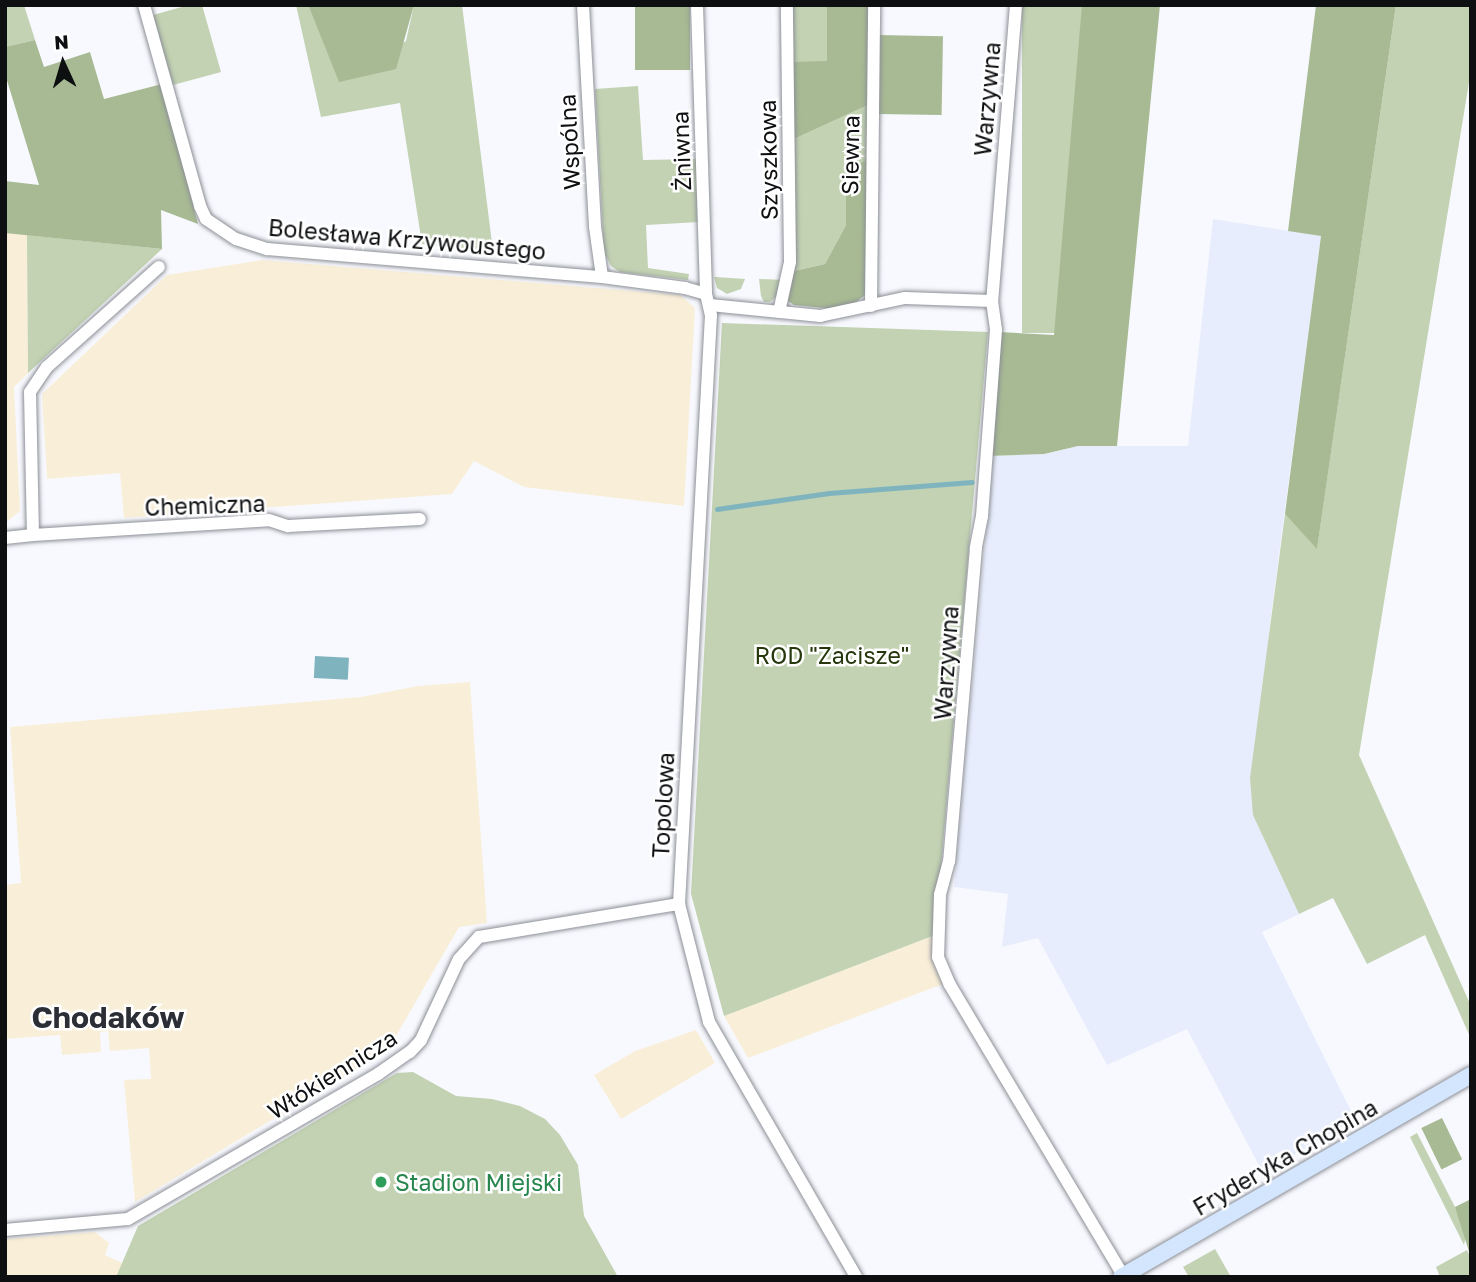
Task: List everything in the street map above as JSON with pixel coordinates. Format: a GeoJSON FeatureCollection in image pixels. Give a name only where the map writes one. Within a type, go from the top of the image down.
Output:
{"type":"FeatureCollection","features":[{"type":"Feature","properties":{"kind":"main road","name":"Fryderyka Chopina"},"geometry":{"type":"LineString","coordinates":[[1122,1276],[1471,1075]]}},
{"type":"Feature","properties":{"kind":"street","name":"Bolesława Krzywoustego"},"geometry":{"type":"LineString","coordinates":[[145,5],[200,206],[206,219],[236,239],[267,249],[602,277],[685,288],[708,300],[779,312],[834,315],[923,298],[992,301]]}},
{"type":"Feature","properties":{"kind":"street","name":"Wspólna"},"geometry":{"type":"LineString","coordinates":[[583,5],[595,227],[602,277]]}},
{"type":"Feature","properties":{"kind":"street","name":"Żniwna"},"geometry":{"type":"LineString","coordinates":[[697,5],[708,300]]}},
{"type":"Feature","properties":{"kind":"street","name":"Szyszkowa"},"geometry":{"type":"LineString","coordinates":[[779,312],[790,262],[787,5]]}},
{"type":"Feature","properties":{"kind":"street","name":"Siewna"},"geometry":{"type":"LineString","coordinates":[[871,306],[874,5]]}},
{"type":"Feature","properties":{"kind":"street","name":"Warzywna"},"geometry":{"type":"LineString","coordinates":[[1016,5],[992,301],[996,330],[982,516],[976,548],[949,861],[940,895],[938,957],[950,985],[1122,1276]]}},
{"type":"Feature","properties":{"kind":"street"},"geometry":{"type":"LineString","coordinates":[[33,535],[29,463],[30,392],[47,367],[159,267]]}},
{"type":"Feature","properties":{"kind":"street","name":"Topolowa"},"geometry":{"type":"LineString","coordinates":[[708,300],[679,904],[709,1022],[856,1277]]}},
{"type":"Feature","properties":{"kind":"street","name":"Chemiczna"},"geometry":{"type":"LineString","coordinates":[[5,538],[269,520],[288,526],[420,519]]}},
{"type":"Feature","properties":{"kind":"street","name":"Włókiennicza"},"geometry":{"type":"LineString","coordinates":[[5,1230],[128,1219],[378,1074],[410,1052],[421,1040],[459,959],[479,937],[679,904]]}},
{"type":"Feature","properties":{"kind":"shaded area"},"geometry":{"type":"Polygon","coordinates":[[[1213,219],[1321,236],[1270,623],[1253,815],[1299,914],[1262,932],[1355,1119],[1263,1173],[1187,1029],[1107,1065],[1038,938],[1002,947],[1008,894],[954,887],[993,456],[1044,454],[1078,446],[1188,446],[1213,219]]]}},
{"type":"Feature","properties":{"kind":"shaded area"},"geometry":{"type":"Polygon","coordinates":[[[5,233],[27,235],[28,373],[14,387],[20,511],[5,523],[5,233]]]}},
{"type":"Feature","properties":{"kind":"shaded area"},"geometry":{"type":"Polygon","coordinates":[[[262,260],[680,295],[695,308],[684,506],[524,487],[474,461],[452,494],[124,518],[120,473],[47,479],[42,394],[167,275],[262,260]]]}},
{"type":"Feature","properties":{"kind":"shaded area"},"geometry":{"type":"Polygon","coordinates":[[[470,682],[487,923],[459,927],[388,1050],[135,1202],[124,1080],[151,1079],[149,1048],[110,1051],[108,1031],[100,1032],[101,1052],[62,1055],[60,1035],[5,1039],[5,885],[21,883],[10,727],[361,697],[418,686],[470,682]]]}},
{"type":"Feature","properties":{"kind":"shaded area"},"geometry":{"type":"Polygon","coordinates":[[[935,935],[933,962],[943,984],[748,1058],[724,1016],[935,935]]]}},
{"type":"Feature","properties":{"kind":"shaded area"},"geometry":{"type":"Polygon","coordinates":[[[696,1030],[715,1063],[621,1119],[594,1075],[635,1051],[696,1030]]]}},
{"type":"Feature","properties":{"kind":"shaded area"},"geometry":{"type":"Polygon","coordinates":[[[95,1232],[109,1243],[105,1255],[122,1263],[116,1277],[5,1277],[5,1239],[95,1232]]]}},
{"type":"Feature","properties":{"kind":"green space"},"geometry":{"type":"Polygon","coordinates":[[[5,5],[24,5],[35,40],[5,47],[5,5]]]}},
{"type":"Feature","properties":{"kind":"green space"},"geometry":{"type":"Polygon","coordinates":[[[189,5],[202,5],[221,72],[173,85],[153,15],[189,5]]]}},
{"type":"Feature","properties":{"kind":"green space"},"geometry":{"type":"Polygon","coordinates":[[[296,5],[308,5],[339,81],[406,41],[414,5],[462,5],[493,251],[422,244],[400,103],[321,117],[296,5]]]}},
{"type":"Feature","properties":{"kind":"green space"},"geometry":{"type":"Polygon","coordinates":[[[308,5],[414,5],[396,69],[339,82],[308,5]]]}},
{"type":"Feature","properties":{"kind":"green space"},"geometry":{"type":"Polygon","coordinates":[[[635,5],[690,5],[690,70],[635,70],[635,5]]]}},
{"type":"Feature","properties":{"kind":"green space"},"geometry":{"type":"Polygon","coordinates":[[[792,5],[827,5],[827,62],[792,62],[792,5]]]}},
{"type":"Feature","properties":{"kind":"green space"},"geometry":{"type":"Polygon","coordinates":[[[827,5],[871,5],[868,105],[794,139],[793,62],[827,61],[827,5]]]}},
{"type":"Feature","properties":{"kind":"green space"},"geometry":{"type":"Polygon","coordinates":[[[1022,5],[1082,5],[1082,333],[1022,333],[1022,5]]]}},
{"type":"Feature","properties":{"kind":"green space"},"geometry":{"type":"Polygon","coordinates":[[[1082,5],[1160,5],[1117,446],[1078,446],[1044,454],[988,456],[999,332],[1054,335],[1082,5]]]}},
{"type":"Feature","properties":{"kind":"green space"},"geometry":{"type":"Polygon","coordinates":[[[1316,5],[1396,5],[1317,549],[1285,514],[1321,236],[1288,231],[1316,5]]]}},
{"type":"Feature","properties":{"kind":"green space"},"geometry":{"type":"Polygon","coordinates":[[[1396,5],[1471,5],[1471,70],[1359,755],[1471,1006],[1471,1039],[1425,935],[1367,964],[1333,898],[1299,914],[1253,815],[1250,778],[1285,514],[1317,548],[1396,5]]]}},
{"type":"Feature","properties":{"kind":"green space"},"geometry":{"type":"Polygon","coordinates":[[[878,35],[943,36],[942,115],[877,114],[878,35]]]}},
{"type":"Feature","properties":{"kind":"green space"},"geometry":{"type":"Polygon","coordinates":[[[35,40],[44,67],[90,52],[104,99],[162,84],[198,224],[161,210],[162,249],[5,233],[5,181],[39,185],[5,74],[5,47],[35,40]]]}},
{"type":"Feature","properties":{"kind":"green space"},"geometry":{"type":"Polygon","coordinates":[[[638,86],[643,160],[696,159],[699,222],[646,225],[648,268],[689,274],[688,280],[620,272],[611,266],[604,252],[595,89],[638,86]]]}},
{"type":"Feature","properties":{"kind":"green space"},"geometry":{"type":"Polygon","coordinates":[[[868,105],[869,158],[855,166],[846,191],[846,225],[825,264],[794,271],[794,139],[868,105]]]}},
{"type":"Feature","properties":{"kind":"green space"},"geometry":{"type":"Polygon","coordinates":[[[869,158],[865,295],[855,303],[834,309],[794,305],[788,301],[794,271],[825,264],[846,225],[846,191],[855,166],[869,158]]]}},
{"type":"Feature","properties":{"kind":"green space"},"geometry":{"type":"Polygon","coordinates":[[[27,235],[162,249],[28,373],[27,235]]]}},
{"type":"Feature","properties":{"kind":"green space"},"geometry":{"type":"Polygon","coordinates":[[[714,277],[745,279],[741,289],[727,294],[717,288],[714,277]]]}},
{"type":"Feature","properties":{"kind":"green space"},"geometry":{"type":"Polygon","coordinates":[[[759,279],[784,280],[777,296],[770,302],[764,302],[761,296],[759,279]]]}},
{"type":"Feature","properties":{"kind":"green space","name":"ROD \"Zacisze\""},"geometry":{"type":"Polygon","coordinates":[[[722,323],[988,332],[935,935],[724,1016],[691,894],[722,323]]]}},
{"type":"Feature","properties":{"kind":"green space","name":"Stadion Miejski"},"geometry":{"type":"Polygon","coordinates":[[[413,1072],[456,1096],[492,1099],[520,1106],[545,1119],[560,1135],[578,1165],[584,1216],[618,1277],[116,1277],[138,1226],[397,1073],[413,1072]]]}},
{"type":"Feature","properties":{"kind":"green space"},"geometry":{"type":"Polygon","coordinates":[[[1442,1118],[1462,1159],[1441,1169],[1421,1128],[1442,1118]]]}},
{"type":"Feature","properties":{"kind":"green space"},"geometry":{"type":"Polygon","coordinates":[[[1417,1133],[1455,1207],[1466,1235],[1464,1245],[1410,1137],[1417,1133]]]}},
{"type":"Feature","properties":{"kind":"green space"},"geometry":{"type":"Polygon","coordinates":[[[1471,1199],[1471,1258],[1455,1207],[1471,1199]]]}},
{"type":"Feature","properties":{"kind":"green space"},"geometry":{"type":"Polygon","coordinates":[[[1215,1249],[1231,1277],[1189,1277],[1183,1267],[1215,1249]]]}},
{"type":"Feature","properties":{"kind":"green space"},"geometry":{"type":"Polygon","coordinates":[[[1467,1250],[1471,1258],[1471,1277],[1440,1277],[1436,1267],[1467,1250]]]}},
{"type":"Feature","properties":{"kind":"water"},"geometry":{"type":"Polygon","coordinates":[[[315,656],[349,658],[348,680],[314,678],[315,656]]]}},
{"type":"Feature","properties":{"kind":"waterway"},"geometry":{"type":"LineString","coordinates":[[717,509],[829,493],[972,482]]}},
{"type":"Feature","properties":{"kind":"place","name":"Stadion Miejski"},"geometry":{"type":"Point","coordinates":[381,1182]}},
{"type":"Feature","properties":{"kind":"district","name":"Chodaków"},"geometry":{"type":"Point","coordinates":[108,1017]}}]}
